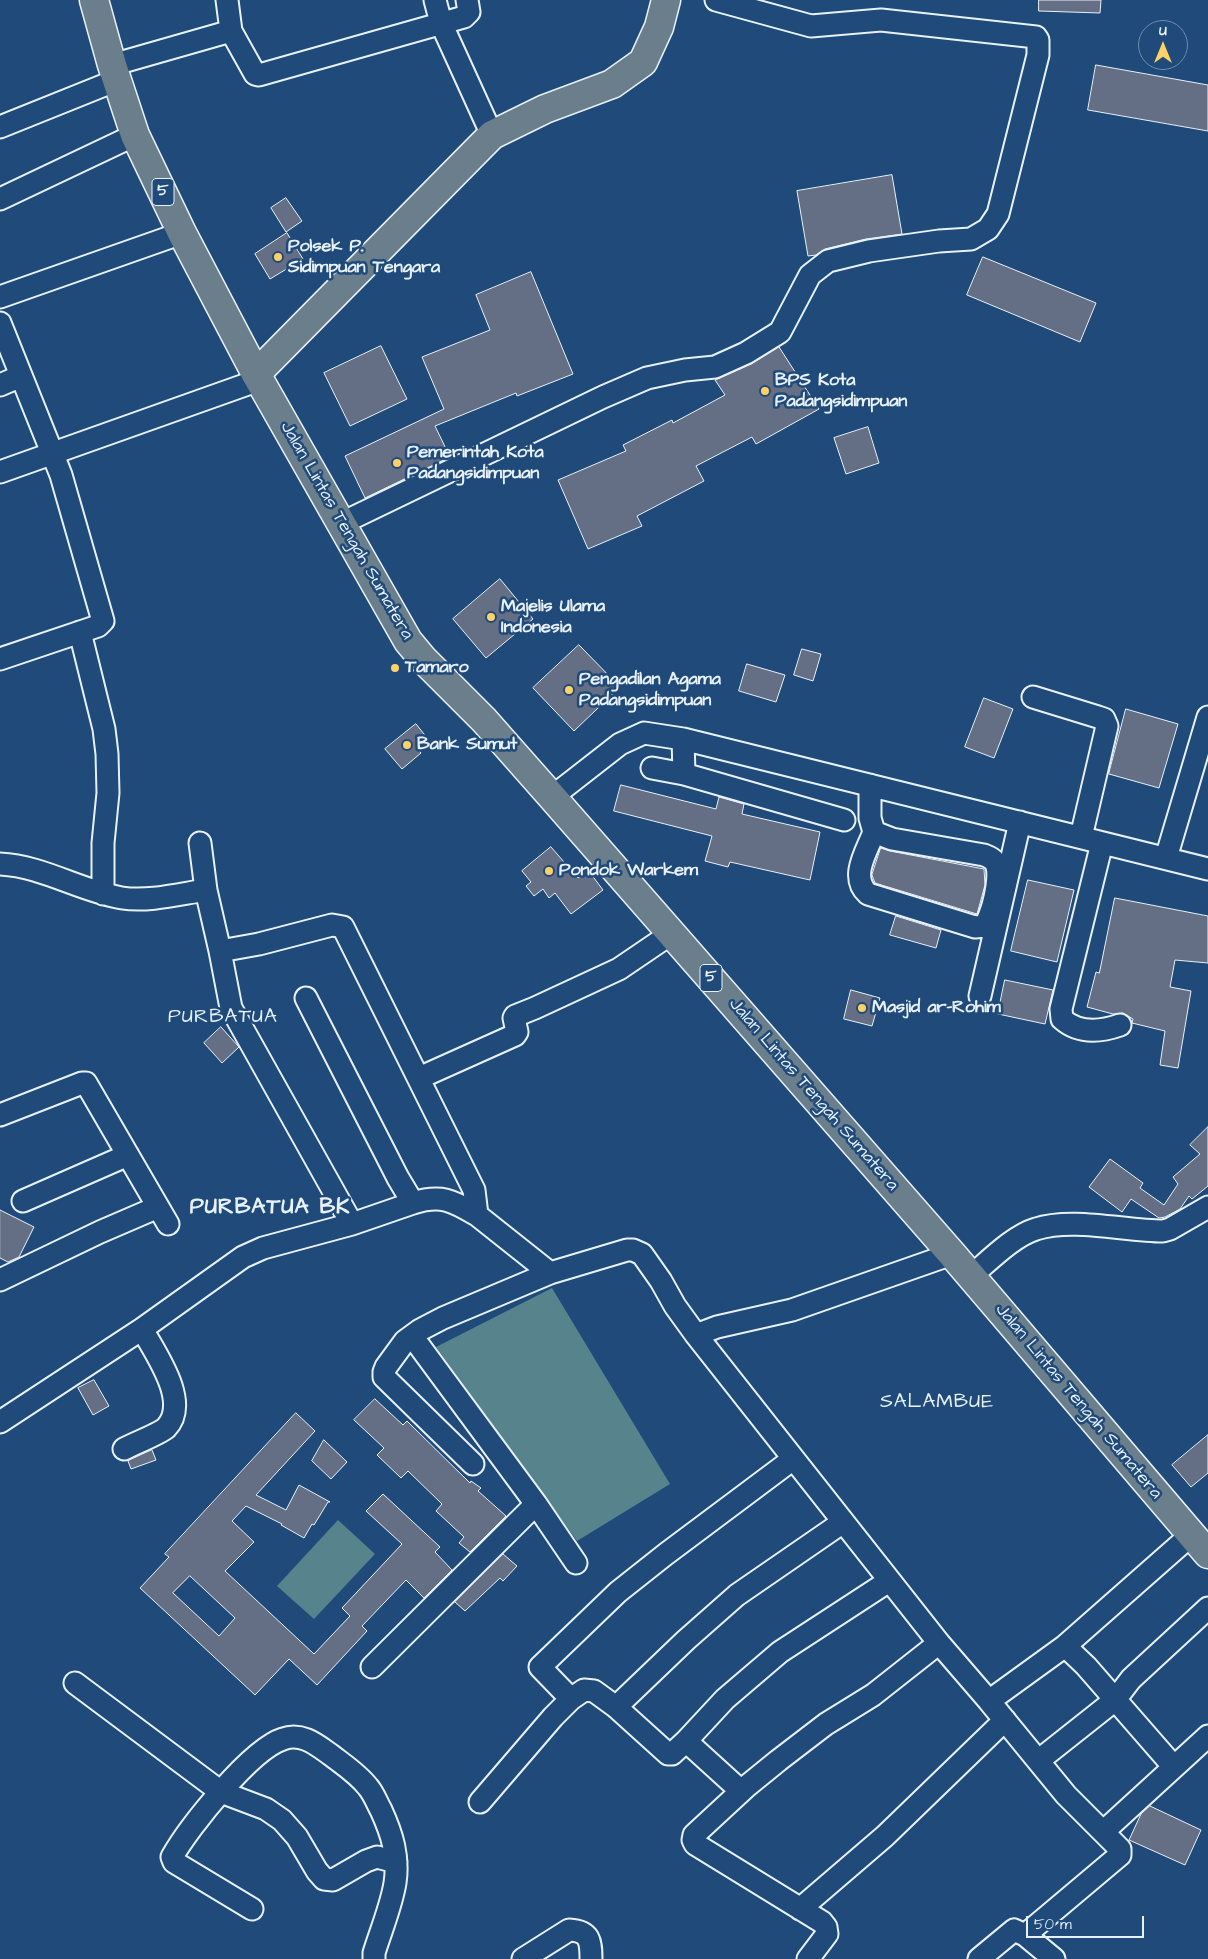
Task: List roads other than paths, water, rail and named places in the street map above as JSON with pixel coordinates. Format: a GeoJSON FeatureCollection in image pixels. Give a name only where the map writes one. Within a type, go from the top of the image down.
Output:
{"type":"FeatureCollection","features":[{"type":"Feature","properties":{"kind":"main road","name":"Jalan Lintas Tengah Sumatera"},"geometry":{"type":"LineString","coordinates":[[94,0],[114,72],[135,135],[182,233],[258,377],[408,641],[423,660],[484,720],[672,933],[971,1276],[1200,1545]]}},
{"type":"Feature","properties":{"kind":"main road"},"geometry":{"type":"LineString","coordinates":[[258,377],[492,135],[545,109],[612,84],[643,62],[659,27],[666,0]]}},
{"type":"Feature","properties":{"kind":"street"},"geometry":{"type":"LineString","coordinates":[[227,0],[231,31],[255,74],[263,75],[466,16],[469,12],[467,0]]}},
{"type":"Feature","properties":{"kind":"street"},"geometry":{"type":"LineString","coordinates":[[435,0],[441,23],[492,135]]}},
{"type":"Feature","properties":{"kind":"street"},"geometry":{"type":"LineString","coordinates":[[340,524],[603,397],[647,378],[684,370],[715,367],[746,353],[780,332],[810,275],[828,261],[869,251],[971,239],[988,229],[998,214],[1038,55],[1038,40],[1036,37],[881,20],[811,26],[716,0]]}},
{"type":"Feature","properties":{"kind":"street"},"geometry":{"type":"LineString","coordinates":[[0,127],[114,72],[231,31]]}},
{"type":"Feature","properties":{"kind":"street"},"geometry":{"type":"LineString","coordinates":[[0,199],[135,135]]}},
{"type":"Feature","properties":{"kind":"street"},"geometry":{"type":"LineString","coordinates":[[0,297],[182,233]]}},
{"type":"Feature","properties":{"kind":"street"},"geometry":{"type":"LineString","coordinates":[[0,323],[61,475],[102,618],[100,625],[0,659]]}},
{"type":"Feature","properties":{"kind":"street"},"geometry":{"type":"LineString","coordinates":[[0,385],[21,376]]}},
{"type":"Feature","properties":{"kind":"street"},"geometry":{"type":"LineString","coordinates":[[0,472],[258,377]]}},
{"type":"Feature","properties":{"kind":"street"},"geometry":{"type":"LineString","coordinates":[[80,632],[104,729],[107,754],[108,793],[103,843],[104,894]]}},
{"type":"Feature","properties":{"kind":"street"},"geometry":{"type":"LineString","coordinates":[[1033,697],[1104,719],[1107,726],[1081,837]]}},
{"type":"Feature","properties":{"kind":"street"},"geometry":{"type":"LineString","coordinates":[[1166,858],[1208,717]]}},
{"type":"Feature","properties":{"kind":"street"},"geometry":{"type":"LineString","coordinates":[[552,797],[620,744],[644,734],[683,739],[1208,869]]}},
{"type":"Feature","properties":{"kind":"street"},"geometry":{"type":"LineString","coordinates":[[683,739],[684,774]]}},
{"type":"Feature","properties":{"kind":"street"},"geometry":{"type":"LineString","coordinates":[[652,768],[684,774],[844,820]]}},
{"type":"Feature","properties":{"kind":"street"},"geometry":{"type":"LineString","coordinates":[[870,785],[870,818],[874,832],[859,872],[859,882],[863,890],[868,894],[975,927],[984,926],[991,914],[998,877],[996,864],[992,859],[984,855],[892,839],[874,832]]}},
{"type":"Feature","properties":{"kind":"street"},"geometry":{"type":"LineString","coordinates":[[980,996],[1020,822]]}},
{"type":"Feature","properties":{"kind":"street"},"geometry":{"type":"LineString","coordinates":[[200,843],[206,890],[231,1008],[352,1224]]}},
{"type":"Feature","properties":{"kind":"street"},"geometry":{"type":"LineString","coordinates":[[1102,843],[1061,1009],[1062,1019],[1071,1026],[1087,1030],[1105,1030],[1120,1025]]}},
{"type":"Feature","properties":{"kind":"street"},"geometry":{"type":"LineString","coordinates":[[0,864],[21,865],[33,868],[104,894],[136,899],[206,890]]}},
{"type":"Feature","properties":{"kind":"street"},"geometry":{"type":"LineString","coordinates":[[220,951],[259,944],[332,925],[343,928],[474,1190],[477,1215]]}},
{"type":"Feature","properties":{"kind":"street"},"geometry":{"type":"LineString","coordinates":[[419,1078],[513,1036],[517,1032],[514,1020],[516,1016],[618,969],[672,933]]}},
{"type":"Feature","properties":{"kind":"street"},"geometry":{"type":"LineString","coordinates":[[306,998],[398,1178],[413,1203]]}},
{"type":"Feature","properties":{"kind":"street"},"geometry":{"type":"LineString","coordinates":[[0,1115],[85,1083],[163,1216],[100,1232],[0,1280]]}},
{"type":"Feature","properties":{"kind":"street"},"geometry":{"type":"LineString","coordinates":[[23,1202],[128,1155]]}},
{"type":"Feature","properties":{"kind":"street"},"geometry":{"type":"LineString","coordinates":[[0,1422],[142,1328],[243,1257],[263,1248],[352,1224],[424,1200],[445,1199],[477,1215],[550,1273]]}},
{"type":"Feature","properties":{"kind":"street"},"geometry":{"type":"LineString","coordinates":[[971,1276],[1020,1237],[1036,1229],[1054,1225],[1083,1225],[1163,1231],[1170,1229],[1208,1207]]}},
{"type":"Feature","properties":{"kind":"street"},"geometry":{"type":"LineString","coordinates":[[473,1464],[384,1375],[386,1367],[405,1341],[420,1330],[443,1318],[550,1273],[627,1250],[637,1251],[642,1254],[675,1306],[696,1334],[889,1581],[1066,1795],[1120,1849],[1120,1855],[1025,1935]]}},
{"type":"Feature","properties":{"kind":"street"},"geometry":{"type":"LineString","coordinates":[[696,1334],[716,1327],[792,1310],[952,1254]]}},
{"type":"Feature","properties":{"kind":"street"},"geometry":{"type":"LineString","coordinates":[[124,1449],[165,1428],[172,1416],[174,1407],[175,1398],[170,1382],[142,1328]]}},
{"type":"Feature","properties":{"kind":"street"},"geometry":{"type":"LineString","coordinates":[[412,1336],[536,1504],[576,1563]]}},
{"type":"Feature","properties":{"kind":"street"},"geometry":{"type":"LineString","coordinates":[[571,1699],[540,1668],[541,1666],[618,1592],[793,1459]]}},
{"type":"Feature","properties":{"kind":"street"},"geometry":{"type":"LineString","coordinates":[[372,1667],[536,1504]]}},
{"type":"Feature","properties":{"kind":"street"},"geometry":{"type":"LineString","coordinates":[[616,1707],[686,1640],[737,1595],[843,1522]]}},
{"type":"Feature","properties":{"kind":"street"},"geometry":{"type":"LineString","coordinates":[[989,1701],[1200,1545]]}},
{"type":"Feature","properties":{"kind":"street"},"geometry":{"type":"LineString","coordinates":[[480,1802],[553,1717],[580,1692],[594,1691],[616,1707],[668,1754],[672,1754],[725,1699],[780,1652],[889,1581]]}},
{"type":"Feature","properties":{"kind":"street"},"geometry":{"type":"LineString","coordinates":[[1038,1761],[1115,1700],[1132,1678],[1208,1608]]}},
{"type":"Feature","properties":{"kind":"street"},"geometry":{"type":"LineString","coordinates":[[808,1959],[827,1934],[826,1927],[822,1922],[695,1844],[693,1840],[694,1835],[741,1791],[826,1724],[873,1695],[939,1643]]}},
{"type":"Feature","properties":{"kind":"street"},"geometry":{"type":"LineString","coordinates":[[1065,1646],[1086,1666],[1174,1767]]}},
{"type":"Feature","properties":{"kind":"street"},"geometry":{"type":"LineString","coordinates":[[75,1683],[221,1792],[266,1808],[282,1820],[297,1837],[316,1871],[326,1880],[333,1880],[372,1858],[382,1857],[396,1862]]}},
{"type":"Feature","properties":{"kind":"street"},"geometry":{"type":"LineString","coordinates":[[800,1909],[885,1836],[1005,1720]]}},
{"type":"Feature","properties":{"kind":"street"},"geometry":{"type":"LineString","coordinates":[[1103,1832],[1208,1736]]}},
{"type":"Feature","properties":{"kind":"street"},"geometry":{"type":"LineString","coordinates":[[252,1909],[174,1862],[172,1858],[221,1792],[266,1748],[288,1737],[306,1739],[354,1772],[369,1788],[392,1833],[396,1862],[393,1891],[374,1959]]}},
{"type":"Feature","properties":{"kind":"street"},"geometry":{"type":"LineString","coordinates":[[686,1741],[741,1791]]}},
{"type":"Feature","properties":{"kind":"street"},"geometry":{"type":"LineString","coordinates":[[523,1959],[569,1930],[578,1931],[586,1935],[590,1942],[591,1959]]}},
{"type":"Feature","properties":{"kind":"street"},"geometry":{"type":"LineString","coordinates":[[979,1959],[1011,1931],[1017,1930],[1054,1959]]}},
{"type":"Feature","properties":{"kind":"place","name":"Polsek P. Sidimpuan Tengara"},"geometry":{"type":"Point","coordinates":[278,257]}},
{"type":"Feature","properties":{"kind":"place","name":"BPS Kota Padangsidimpuan"},"geometry":{"type":"Point","coordinates":[765,391]}},
{"type":"Feature","properties":{"kind":"place","name":"Pemerintah Kota Padangsidimpuan"},"geometry":{"type":"Point","coordinates":[397,463]}},
{"type":"Feature","properties":{"kind":"place","name":"Majelis Ulama Indonesia"},"geometry":{"type":"Point","coordinates":[491,617]}},
{"type":"Feature","properties":{"kind":"place","name":"Tamaro"},"geometry":{"type":"Point","coordinates":[395,668]}},
{"type":"Feature","properties":{"kind":"place","name":"Pengadilan Agama Padangsidimpuan"},"geometry":{"type":"Point","coordinates":[569,690]}},
{"type":"Feature","properties":{"kind":"place","name":"Bank Sumut"},"geometry":{"type":"Point","coordinates":[407,745]}},
{"type":"Feature","properties":{"kind":"place","name":"Pondok Warkem"},"geometry":{"type":"Point","coordinates":[549,871]}},
{"type":"Feature","properties":{"kind":"place","name":"Masjid ar-Rohim"},"geometry":{"type":"Point","coordinates":[862,1008]}},
{"type":"Feature","properties":{"kind":"district","name":"PURBATUA"},"geometry":{"type":"Point","coordinates":[223,1018]}},
{"type":"Feature","properties":{"kind":"district","name":"PURBATUA BK"},"geometry":{"type":"Point","coordinates":[270,1208]}},
{"type":"Feature","properties":{"kind":"district","name":"SALAMBUE"},"geometry":{"type":"Point","coordinates":[937,1403]}}]}
